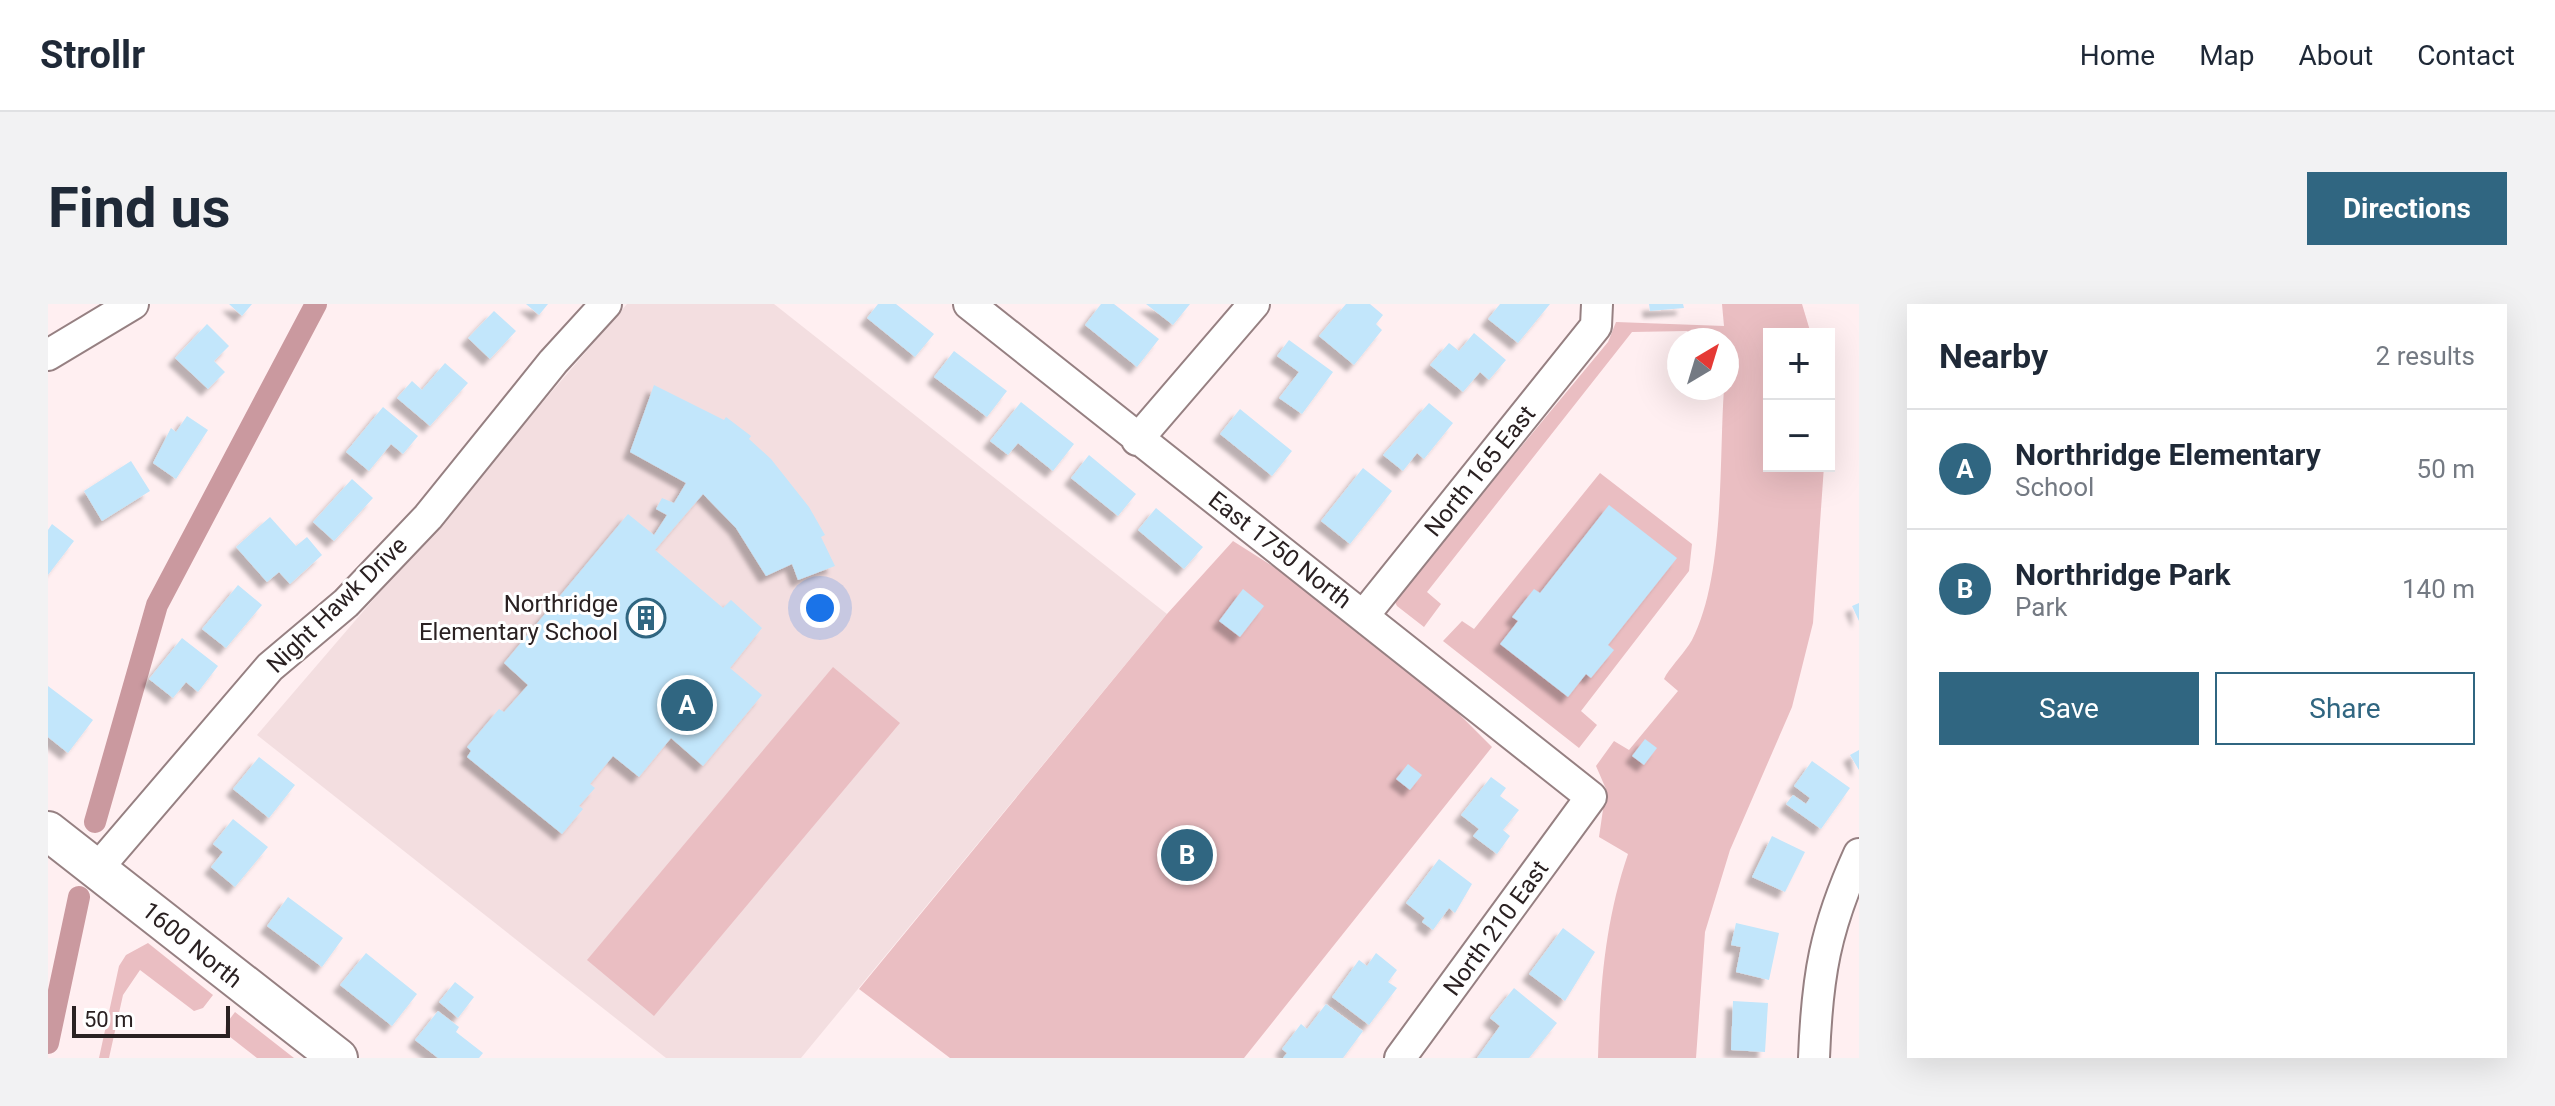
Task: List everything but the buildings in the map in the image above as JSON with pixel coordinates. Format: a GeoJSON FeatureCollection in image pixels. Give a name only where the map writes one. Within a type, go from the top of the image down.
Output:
{"type":"FeatureCollection","features":[{"type":"Feature","properties":{"kind":"main road","name":"1600 North"},"geometry":{"type":"LineString","coordinates":[[48,831],[338,1058]]}},
{"type":"Feature","properties":{"kind":"street"},"geometry":{"type":"LineString","coordinates":[[48,355],[133,304]]}},
{"type":"Feature","properties":{"kind":"street","name":"Night Hawk Drive"},"geometry":{"type":"LineString","coordinates":[[97,869],[270,667],[346,603],[428,517],[553,362],[606,304]]}},
{"type":"Feature","properties":{"kind":"street","name":"East 1750 North"},"geometry":{"type":"LineString","coordinates":[[969,304],[1591,797]]}},
{"type":"Feature","properties":{"kind":"street"},"geometry":{"type":"LineString","coordinates":[[1137,440],[1254,304]]}},
{"type":"Feature","properties":{"kind":"street","name":"North 165 East"},"geometry":{"type":"LineString","coordinates":[[1364,615],[1597,315]]}},
{"type":"Feature","properties":{"kind":"street","name":"North 210 East"},"geometry":{"type":"LineString","coordinates":[[1400,1058],[1591,797]]}},
{"type":"Feature","properties":{"kind":"street"},"geometry":{"type":"LineString","coordinates":[[1814,1058],[1817,986],[1822,960],[1844,887],[1859,854]]}},
{"type":"Feature","properties":{"kind":"shaded area"},"geometry":{"type":"Polygon","coordinates":[[[627,304],[774,304],[1167,614],[801,1058],[666,1058],[257,735],[627,304]]]}},
{"type":"Feature","properties":{"kind":"shaded area"},"geometry":{"type":"Polygon","coordinates":[[[1722,304],[1802,304],[1809,328],[1763,328],[1763,472],[1824,472],[1813,623],[1792,707],[1730,850],[1705,932],[1696,1058],[1598,1058],[1605,954],[1614,904],[1628,854],[1599,837],[1606,789],[1596,766],[1614,741],[1629,750],[1678,691],[1664,679],[1692,640],[1703,614],[1710,584],[1718,517],[1723,400],[1739,400],[1739,328],[1667,328],[1667,331],[1632,332],[1427,592],[1441,604],[1424,627],[1397,606],[1394,600],[1608,342],[1616,322],[1724,326],[1722,304]]]}},
{"type":"Feature","properties":{"kind":"shaded area"},"geometry":{"type":"Polygon","coordinates":[[[1600,473],[1692,544],[1689,571],[1581,711],[1597,725],[1579,748],[1443,641],[1462,621],[1474,629],[1600,473]]]}},
{"type":"Feature","properties":{"kind":"shaded area"},"geometry":{"type":"Polygon","coordinates":[[[1233,541],[1293,579],[1438,693],[1492,747],[1244,1058],[950,1058],[859,989],[1167,614],[1233,541]]]}},
{"type":"Feature","properties":{"kind":"shaded area"},"geometry":{"type":"Polygon","coordinates":[[[833,667],[900,723],[654,1016],[587,960],[833,667]]]}},
{"type":"Feature","properties":{"kind":"shaded area"},"geometry":{"type":"Polygon","coordinates":[[[148,943],[213,995],[203,1008],[194,1011],[140,970],[123,995],[109,1058],[99,1058],[119,966],[126,955],[148,943]]]}},
{"type":"Feature","properties":{"kind":"shaded area"},"geometry":{"type":"Polygon","coordinates":[[[235,1012],[294,1058],[257,1058],[225,1033],[226,1024],[235,1012]]]}},
{"type":"Feature","properties":{"kind":"waterway"},"geometry":{"type":"LineString","coordinates":[[95,822],[157,605],[316,304]]}},
{"type":"Feature","properties":{"kind":"waterway"},"geometry":{"type":"LineString","coordinates":[[48,1043],[79,897]]}},
{"type":"Feature","properties":{"kind":"place","name":"Northridge Elementary School"},"geometry":{"type":"Point","coordinates":[646,618]}},
{"type":"Feature","properties":{"kind":"place","name":"Northridge Elementary"},"geometry":{"type":"Point","coordinates":[687,705]}},
{"type":"Feature","properties":{"kind":"place","name":"Northridge Park"},"geometry":{"type":"Point","coordinates":[1187,855]}}]}
